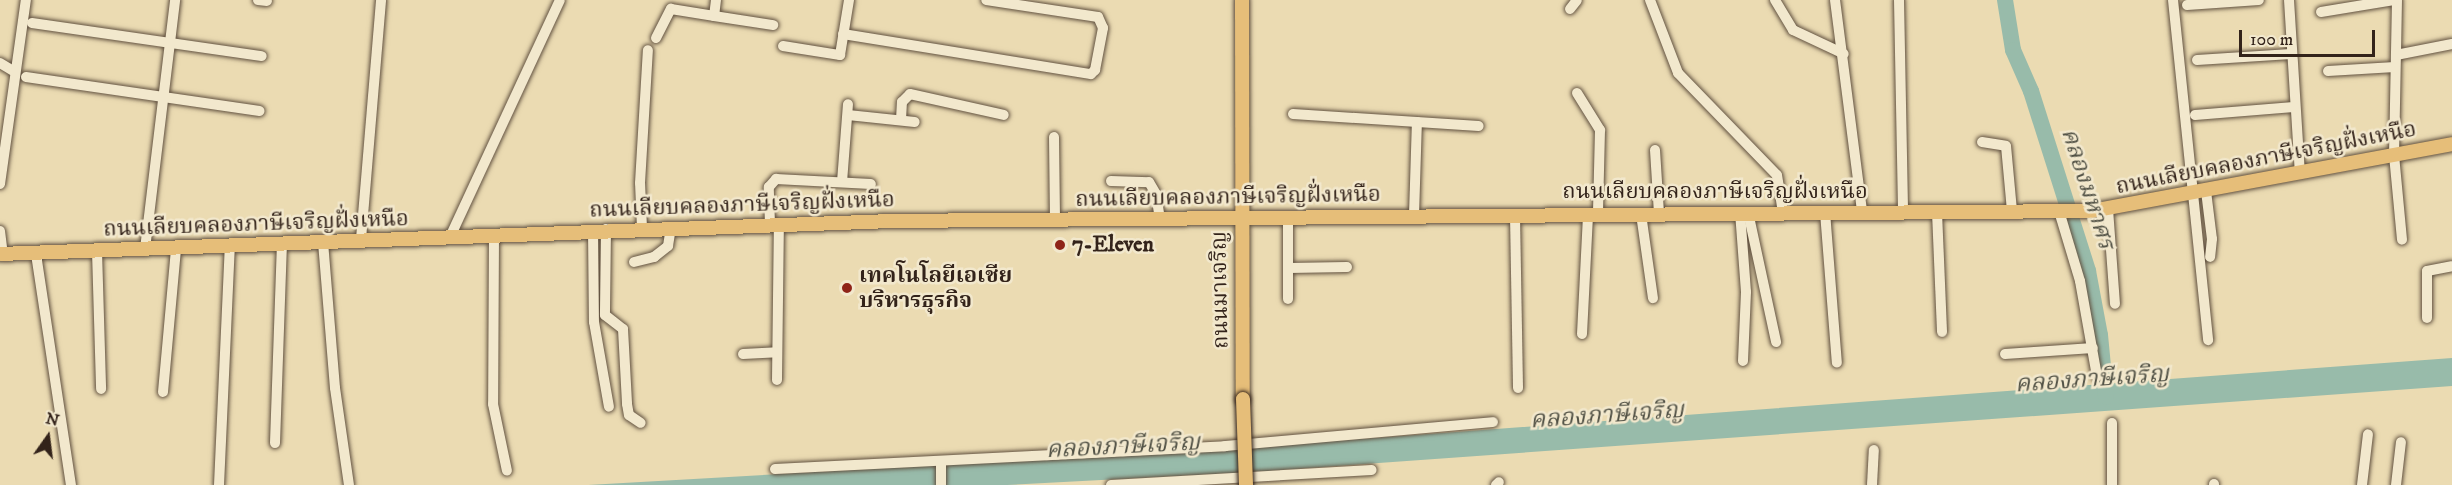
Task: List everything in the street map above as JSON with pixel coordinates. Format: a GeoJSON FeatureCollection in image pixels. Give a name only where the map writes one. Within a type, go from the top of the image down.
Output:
{"type":"FeatureCollection","features":[{"type":"Feature","properties":{"kind":"main road","name":"ถนนมาเจริญ"},"geometry":{"type":"LineString","coordinates":[[1242,0],[1240,219],[1246,485]]}},
{"type":"Feature","properties":{"kind":"main road","name":"ถนนเลียบคลองภาษีเจริญฝั่งเหนือ"},"geometry":{"type":"LineString","coordinates":[[1,254],[775,224],[1414,215],[2091,211],[2452,144]]}},
{"type":"Feature","properties":{"kind":"street"},"geometry":{"type":"LineString","coordinates":[[0,184],[26,0]]}},
{"type":"Feature","properties":{"kind":"street"},"geometry":{"type":"LineString","coordinates":[[145,249],[175,0]]}},
{"type":"Feature","properties":{"kind":"street"},"geometry":{"type":"LineString","coordinates":[[361,239],[381,0]]}},
{"type":"Feature","properties":{"kind":"street"},"geometry":{"type":"LineString","coordinates":[[450,237],[560,0]]}},
{"type":"Feature","properties":{"kind":"street"},"geometry":{"type":"LineString","coordinates":[[714,16],[716,0]]}},
{"type":"Feature","properties":{"kind":"street"},"geometry":{"type":"LineString","coordinates":[[843,34],[1091,74],[1095,70],[1103,28],[1098,17],[986,0]]}},
{"type":"Feature","properties":{"kind":"street"},"geometry":{"type":"LineString","coordinates":[[1650,0],[1678,73],[1777,175],[1783,212]]}},
{"type":"Feature","properties":{"kind":"street"},"geometry":{"type":"LineString","coordinates":[[1776,0],[1793,30],[1844,54]]}},
{"type":"Feature","properties":{"kind":"street"},"geometry":{"type":"LineString","coordinates":[[1835,0],[1844,54],[1862,212]]}},
{"type":"Feature","properties":{"kind":"street"},"geometry":{"type":"LineString","coordinates":[[1899,0],[1903,212]]}},
{"type":"Feature","properties":{"kind":"street"},"geometry":{"type":"LineString","coordinates":[[2173,0],[2188,165],[2200,192],[2212,239],[2210,257]]}},
{"type":"Feature","properties":{"kind":"street"},"geometry":{"type":"LineString","coordinates":[[2187,5],[2259,0]]}},
{"type":"Feature","properties":{"kind":"street"},"geometry":{"type":"LineString","coordinates":[[2289,0],[2300,173]]}},
{"type":"Feature","properties":{"kind":"street"},"geometry":{"type":"LineString","coordinates":[[2321,12],[2396,0],[2394,155],[2402,240]]}},
{"type":"Feature","properties":{"kind":"street"},"geometry":{"type":"LineString","coordinates":[[783,46],[840,55],[845,1]]}},
{"type":"Feature","properties":{"kind":"street"},"geometry":{"type":"LineString","coordinates":[[656,38],[671,9],[773,25]]}},
{"type":"Feature","properties":{"kind":"street"},"geometry":{"type":"LineString","coordinates":[[32,23],[262,56]]}},
{"type":"Feature","properties":{"kind":"street"},"geometry":{"type":"LineString","coordinates":[[2396,55],[2452,44]]}},
{"type":"Feature","properties":{"kind":"street"},"geometry":{"type":"LineString","coordinates":[[642,228],[640,183],[648,50]]}},
{"type":"Feature","properties":{"kind":"street"},"geometry":{"type":"LineString","coordinates":[[2197,60],[2291,54]]}},
{"type":"Feature","properties":{"kind":"street"},"geometry":{"type":"LineString","coordinates":[[0,63],[15,72]]}},
{"type":"Feature","properties":{"kind":"street"},"geometry":{"type":"LineString","coordinates":[[2328,71],[2395,67]]}},
{"type":"Feature","properties":{"kind":"street"},"geometry":{"type":"LineString","coordinates":[[26,77],[260,111]]}},
{"type":"Feature","properties":{"kind":"street"},"geometry":{"type":"LineString","coordinates":[[1577,93],[1600,130],[1582,334]]}},
{"type":"Feature","properties":{"kind":"street"},"geometry":{"type":"LineString","coordinates":[[901,120],[902,102],[910,94],[1004,115]]}},
{"type":"Feature","properties":{"kind":"street"},"geometry":{"type":"LineString","coordinates":[[2195,115],[2294,107]]}},
{"type":"Feature","properties":{"kind":"street"},"geometry":{"type":"LineString","coordinates":[[842,182],[848,109],[915,122]]}},
{"type":"Feature","properties":{"kind":"street"},"geometry":{"type":"LineString","coordinates":[[1293,114],[1479,126]]}},
{"type":"Feature","properties":{"kind":"street"},"geometry":{"type":"LineString","coordinates":[[1414,215],[1418,122]]}},
{"type":"Feature","properties":{"kind":"street"},"geometry":{"type":"LineString","coordinates":[[1054,137],[1055,220]]}},
{"type":"Feature","properties":{"kind":"street"},"geometry":{"type":"LineString","coordinates":[[1982,142],[2006,146],[2012,211]]}},
{"type":"Feature","properties":{"kind":"street"},"geometry":{"type":"LineString","coordinates":[[1655,150],[1659,213]]}},
{"type":"Feature","properties":{"kind":"street"},"geometry":{"type":"LineString","coordinates":[[777,380],[775,224],[769,187],[772,180],[871,184]]}},
{"type":"Feature","properties":{"kind":"street"},"geometry":{"type":"LineString","coordinates":[[1111,181],[1149,182],[1156,195],[1160,219]]}},
{"type":"Feature","properties":{"kind":"street"},"geometry":{"type":"LineString","coordinates":[[2200,192],[2208,340]]}},
{"type":"Feature","properties":{"kind":"street"},"geometry":{"type":"LineString","coordinates":[[2109,209],[2115,304]]}},
{"type":"Feature","properties":{"kind":"street"},"geometry":{"type":"LineString","coordinates":[[2061,210],[2080,281],[2097,376]]}},
{"type":"Feature","properties":{"kind":"street"},"geometry":{"type":"LineString","coordinates":[[1744,212],[1776,342]]}},
{"type":"Feature","properties":{"kind":"street"},"geometry":{"type":"LineString","coordinates":[[1743,361],[1746,292],[1744,212]]}},
{"type":"Feature","properties":{"kind":"street"},"geometry":{"type":"LineString","coordinates":[[1825,212],[1838,363]]}},
{"type":"Feature","properties":{"kind":"street"},"geometry":{"type":"LineString","coordinates":[[1938,212],[1942,332]]}},
{"type":"Feature","properties":{"kind":"street"},"geometry":{"type":"LineString","coordinates":[[1641,214],[1653,298]]}},
{"type":"Feature","properties":{"kind":"street"},"geometry":{"type":"LineString","coordinates":[[1515,215],[1518,388]]}},
{"type":"Feature","properties":{"kind":"street"},"geometry":{"type":"LineString","coordinates":[[1288,218],[1288,298]]}},
{"type":"Feature","properties":{"kind":"street"},"geometry":{"type":"LineString","coordinates":[[634,262],[654,256],[668,246],[671,227]]}},
{"type":"Feature","properties":{"kind":"street"},"geometry":{"type":"LineString","coordinates":[[599,230],[594,321],[609,407]]}},
{"type":"Feature","properties":{"kind":"street"},"geometry":{"type":"LineString","coordinates":[[599,230],[605,315],[623,329],[627,404],[629,415],[640,423]]}},
{"type":"Feature","properties":{"kind":"street"},"geometry":{"type":"LineString","coordinates":[[0,231],[1,254]]}},
{"type":"Feature","properties":{"kind":"street"},"geometry":{"type":"LineString","coordinates":[[494,235],[493,404],[507,471]]}},
{"type":"Feature","properties":{"kind":"street"},"geometry":{"type":"LineString","coordinates":[[323,242],[335,388],[349,485]]}},
{"type":"Feature","properties":{"kind":"street"},"geometry":{"type":"LineString","coordinates":[[275,443],[282,244]]}},
{"type":"Feature","properties":{"kind":"street"},"geometry":{"type":"LineString","coordinates":[[219,485],[230,246]]}},
{"type":"Feature","properties":{"kind":"street"},"geometry":{"type":"LineString","coordinates":[[163,392],[176,248]]}},
{"type":"Feature","properties":{"kind":"street"},"geometry":{"type":"LineString","coordinates":[[97,251],[101,389]]}},
{"type":"Feature","properties":{"kind":"street"},"geometry":{"type":"LineString","coordinates":[[36,254],[71,485]]}},
{"type":"Feature","properties":{"kind":"street"},"geometry":{"type":"LineString","coordinates":[[2427,318],[2427,271],[2452,266]]}},
{"type":"Feature","properties":{"kind":"street"},"geometry":{"type":"LineString","coordinates":[[1289,268],[1347,267]]}},
{"type":"Feature","properties":{"kind":"street"},"geometry":{"type":"LineString","coordinates":[[2005,354],[2093,348]]}},
{"type":"Feature","properties":{"kind":"street"},"geometry":{"type":"LineString","coordinates":[[743,354],[777,352]]}},
{"type":"Feature","properties":{"kind":"street"},"geometry":{"type":"LineString","coordinates":[[775,469],[941,463],[1226,446],[1493,422]]}},
{"type":"Feature","properties":{"kind":"street"},"geometry":{"type":"LineString","coordinates":[[2112,423],[2112,485]]}},
{"type":"Feature","properties":{"kind":"street"},"geometry":{"type":"LineString","coordinates":[[2362,485],[2368,434]]}},
{"type":"Feature","properties":{"kind":"street"},"geometry":{"type":"LineString","coordinates":[[2396,485],[2401,442]]}},
{"type":"Feature","properties":{"kind":"street"},"geometry":{"type":"LineString","coordinates":[[1872,485],[1874,450]]}},
{"type":"Feature","properties":{"kind":"street"},"geometry":{"type":"LineString","coordinates":[[941,463],[941,485]]}},
{"type":"Feature","properties":{"kind":"street"},"geometry":{"type":"LineString","coordinates":[[1111,485],[1372,471]]}},
{"type":"Feature","properties":{"kind":"shaded area"},"geometry":{"type":"Polygon","coordinates":[[[2452,358],[2452,386],[1253,472],[1007,485],[588,485],[1253,447],[2452,358]]]}},
{"type":"Feature","properties":{"kind":"waterway","name":"คลองมหาศร"},"geometry":{"type":"LineString","coordinates":[[2005,0],[2013,50],[2031,91],[2088,271],[2100,335],[2106,397]]}},
{"type":"Feature","properties":{"kind":"place","name":"7-Eleven"},"geometry":{"type":"Point","coordinates":[1060,245]}},
{"type":"Feature","properties":{"kind":"place","name":"เทคโนโลยีเอเชีย บริหารธุรกิจ"},"geometry":{"type":"Point","coordinates":[847,288]}},
{"type":"Feature","properties":{"kind":"water label","name":"คลองภาษีเจริญ"},"geometry":{"type":"Point","coordinates":[2092,380]}},
{"type":"Feature","properties":{"kind":"water label","name":"คลองภาษีเจริญ"},"geometry":{"type":"Point","coordinates":[1607,416]}},
{"type":"Feature","properties":{"kind":"water label","name":"คลองภาษีเจริญ"},"geometry":{"type":"Point","coordinates":[1123,447]}}]}
